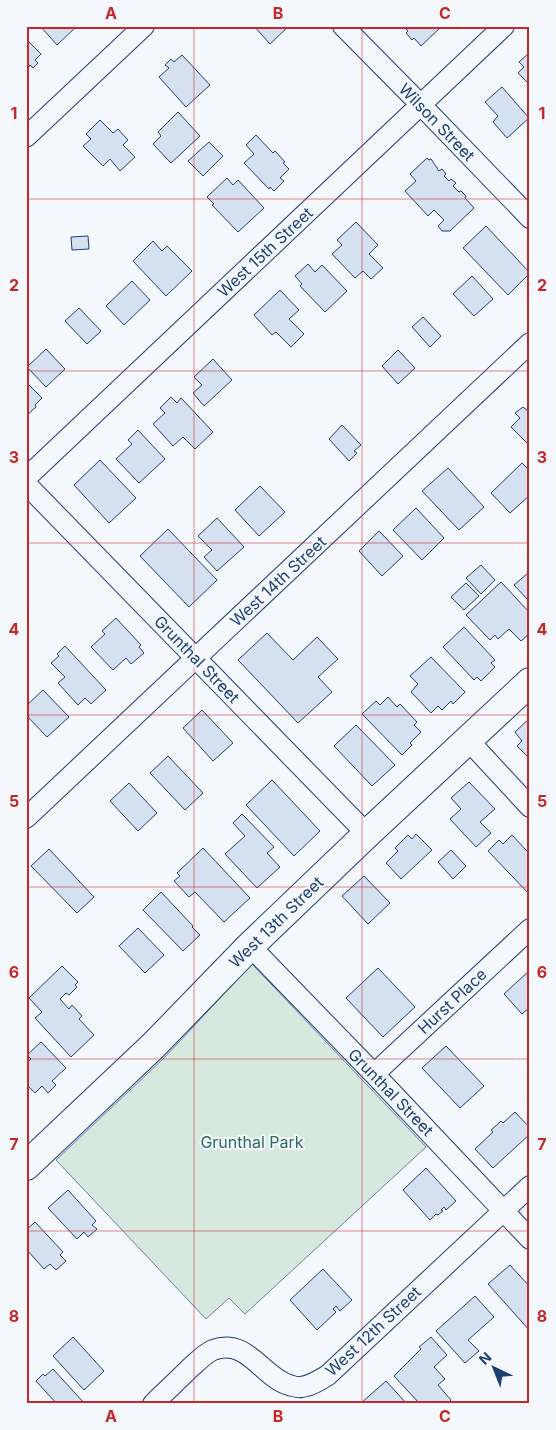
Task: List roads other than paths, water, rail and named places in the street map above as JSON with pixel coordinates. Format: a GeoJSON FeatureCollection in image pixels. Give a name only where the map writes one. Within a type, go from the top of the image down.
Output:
{"type":"FeatureCollection","features":[{"type":"Feature","properties":{"kind":"street"},"geometry":{"type":"LineString","coordinates":[[26,137],[144,26]]}},
{"type":"Feature","properties":{"kind":"street","name":"Wilson Street"},"geometry":{"type":"LineString","coordinates":[[343,26],[530,218]]}},
{"type":"Feature","properties":{"kind":"street","name":"West 15th Street"},"geometry":{"type":"LineString","coordinates":[[26,478],[504,26]]}},
{"type":"Feature","properties":{"kind":"street","name":"West 14th Street"},"geometry":{"type":"LineString","coordinates":[[26,818],[530,343]]}},
{"type":"Feature","properties":{"kind":"street","name":"Grunthal Street"},"geometry":{"type":"LineString","coordinates":[[26,484],[367,834]]}},
{"type":"Feature","properties":{"kind":"street","name":"West 13th Street"},"geometry":{"type":"LineString","coordinates":[[26,1166],[153,1046],[250,946],[530,682]]}},
{"type":"Feature","properties":{"kind":"street"},"geometry":{"type":"LineString","coordinates":[[468,740],[530,806]]}},
{"type":"Feature","properties":{"kind":"street","name":"Hurst Place"},"geometry":{"type":"LineString","coordinates":[[374,1074],[530,928]]}},
{"type":"Feature","properties":{"kind":"street","name":"Grunthal Street"},"geometry":{"type":"LineString","coordinates":[[250,946],[530,1239]]}},
{"type":"Feature","properties":{"kind":"street","name":"West 12th Street"},"geometry":{"type":"LineString","coordinates":[[153,1404],[202,1357],[213,1350],[225,1348],[239,1350],[251,1357],[269,1374],[284,1383],[299,1388],[314,1384],[328,1374],[530,1186]]}},
{"type":"Feature","properties":{"kind":"park label","name":"Grunthal Park"},"geometry":{"type":"Point","coordinates":[252,1142]}}]}
